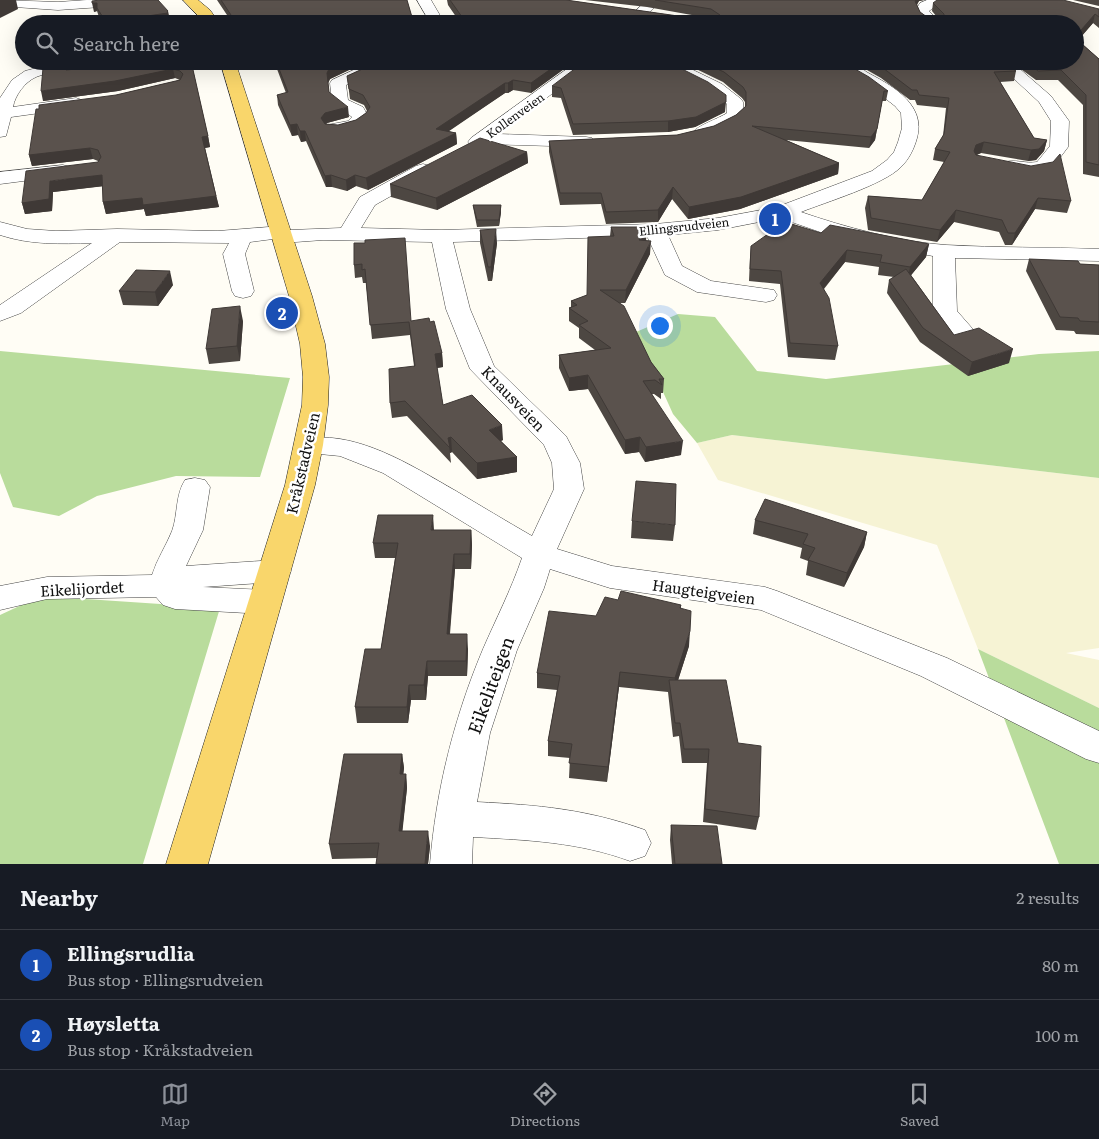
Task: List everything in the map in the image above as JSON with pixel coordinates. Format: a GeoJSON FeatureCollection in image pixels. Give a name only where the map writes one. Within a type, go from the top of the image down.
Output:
{"type":"FeatureCollection","features":[{"type":"Feature","properties":{"kind":"main road"},"geometry":{"type":"LineString","coordinates":[[190,0],[207,15]]}},
{"type":"Feature","properties":{"kind":"main road","name":"Kråkstadveien"},"geometry":{"type":"LineString","coordinates":[[188,864],[270,587],[309,446],[316,396],[314,349],[306,314],[230,70]]}},
{"type":"Feature","properties":{"kind":"street"},"geometry":{"type":"LineString","coordinates":[[424,0],[433,15]]}},
{"type":"Feature","properties":{"kind":"street"},"geometry":{"type":"LineString","coordinates":[[637,15],[655,0]]}},
{"type":"Feature","properties":{"kind":"street"},"geometry":{"type":"LineString","coordinates":[[924,15],[922,11],[925,6],[937,0]]}},
{"type":"Feature","properties":{"kind":"street"},"geometry":{"type":"LineString","coordinates":[[0,2],[49,6],[130,1]]}},
{"type":"Feature","properties":{"kind":"street"},"geometry":{"type":"LineString","coordinates":[[621,9],[658,14]]}},
{"type":"Feature","properties":{"kind":"street"},"geometry":{"type":"LineString","coordinates":[[0,132],[3,105],[22,79],[41,70]]}},
{"type":"Feature","properties":{"kind":"street"},"geometry":{"type":"LineString","coordinates":[[332,129],[350,127],[360,121],[360,114],[340,102],[337,85],[343,79],[366,70]]}},
{"type":"Feature","properties":{"kind":"street","name":"Kollenveien"},"geometry":{"type":"LineString","coordinates":[[458,152],[483,139],[576,70]]}},
{"type":"Feature","properties":{"kind":"street"},"geometry":{"type":"LineString","coordinates":[[676,70],[721,89],[736,102],[736,115],[723,124],[701,133],[685,136]]}},
{"type":"Feature","properties":{"kind":"street","name":"Ellingsrudveien"},"geometry":{"type":"LineString","coordinates":[[3,232],[44,237],[242,237],[323,234],[441,236],[655,230],[718,224],[782,212],[879,174],[894,164],[903,153],[911,128],[909,114],[889,92],[850,70]]}},
{"type":"Feature","properties":{"kind":"street"},"geometry":{"type":"LineString","coordinates":[[1000,164],[1028,169],[1043,167],[1059,147],[1060,121],[1045,99],[1011,70]]}},
{"type":"Feature","properties":{"kind":"street"},"geometry":{"type":"LineString","coordinates":[[0,80],[22,79]]}},
{"type":"Feature","properties":{"kind":"street"},"geometry":{"type":"LineString","coordinates":[[3,105],[90,102]]}},
{"type":"Feature","properties":{"kind":"street"},"geometry":{"type":"LineString","coordinates":[[483,139],[531,142],[601,142]]}},
{"type":"Feature","properties":{"kind":"street"},"geometry":{"type":"LineString","coordinates":[[347,234],[362,206],[370,198],[441,160]]}},
{"type":"Feature","properties":{"kind":"street"},"geometry":{"type":"LineString","coordinates":[[0,178],[84,168]]}},
{"type":"Feature","properties":{"kind":"street"},"geometry":{"type":"LineString","coordinates":[[782,212],[829,229],[883,242],[944,251],[1099,255]]}},
{"type":"Feature","properties":{"kind":"street"},"geometry":{"type":"LineString","coordinates":[[0,314],[13,308],[114,236],[154,223]]}},
{"type":"Feature","properties":{"kind":"street"},"geometry":{"type":"LineString","coordinates":[[655,230],[673,270],[705,287],[766,295]]}},
{"type":"Feature","properties":{"kind":"street","name":"Knausveien"},"geometry":{"type":"LineString","coordinates":[[441,236],[458,309],[483,369],[556,442],[566,463],[569,489],[539,554]]}},
{"type":"Feature","properties":{"kind":"street"},"geometry":{"type":"LineString","coordinates":[[242,237],[234,254],[243,291]]}},
{"type":"Feature","properties":{"kind":"street"},"geometry":{"type":"LineString","coordinates":[[944,251],[945,313],[966,335]]}},
{"type":"Feature","properties":{"kind":"street","name":"Haugteigveien"},"geometry":{"type":"LineString","coordinates":[[309,446],[342,448],[393,467],[539,554],[610,577],[765,599],[832,624],[934,667],[1099,748]]}},
{"type":"Feature","properties":{"kind":"street"},"geometry":{"type":"LineString","coordinates":[[164,586],[172,561],[188,530],[195,487]]}},
{"type":"Feature","properties":{"kind":"street","name":"Eikeliteigen"},"geometry":{"type":"LineString","coordinates":[[451,864],[454,819],[471,733],[500,650],[528,588],[539,554]]}},
{"type":"Feature","properties":{"kind":"street","name":"Eikelijordet"},"geometry":{"type":"LineString","coordinates":[[0,598],[48,588],[79,586],[164,586],[175,596],[270,587]]}},
{"type":"Feature","properties":{"kind":"street"},"geometry":{"type":"LineString","coordinates":[[454,819],[580,827],[607,833],[630,843]]}},
{"type":"Feature","properties":{"kind":"shaded area"},"geometry":{"type":"Polygon","coordinates":[[[732,435],[1099,478],[1099,648],[1066,653],[1099,660],[1099,708],[978,649],[937,545],[718,480],[697,443],[732,435]]]}},
{"type":"Feature","properties":{"kind":"green space"},"geometry":{"type":"Polygon","coordinates":[[[678,314],[715,317],[757,371],[826,379],[1039,354],[1099,351],[1099,478],[732,435],[697,443],[673,414],[636,332],[678,314]]]}},
{"type":"Feature","properties":{"kind":"green space"},"geometry":{"type":"Polygon","coordinates":[[[0,351],[290,378],[260,477],[176,476],[97,496],[59,516],[13,507],[0,473],[0,351]]]}},
{"type":"Feature","properties":{"kind":"green space"},"geometry":{"type":"Polygon","coordinates":[[[41,596],[220,608],[143,864],[0,864],[0,615],[41,596]]]}},
{"type":"Feature","properties":{"kind":"green space"},"geometry":{"type":"Polygon","coordinates":[[[978,649],[1099,708],[1099,864],[1059,864],[978,649]]]}},
{"type":"Feature","properties":{"kind":"building"},"geometry":{"type":"Polygon","coordinates":[[[158,0],[168,13],[154,15],[102,15],[97,8],[97,3],[92,3],[92,1],[158,0]]]}},
{"type":"Feature","properties":{"kind":"building"},"geometry":{"type":"Polygon","coordinates":[[[221,0],[407,0],[411,15],[231,15],[221,0]]]}},
{"type":"Feature","properties":{"kind":"building"},"geometry":{"type":"Polygon","coordinates":[[[450,0],[566,0],[671,15],[461,15],[450,0]]]}},
{"type":"Feature","properties":{"kind":"building"},"geometry":{"type":"Polygon","coordinates":[[[655,0],[916,0],[920,12],[924,15],[720,15],[711,9],[655,0]]]}},
{"type":"Feature","properties":{"kind":"building"},"geometry":{"type":"Polygon","coordinates":[[[937,0],[1063,0],[1099,9],[1099,17],[1095,14],[1084,27],[1084,15],[944,15],[933,3],[937,0]]]}},
{"type":"Feature","properties":{"kind":"building"},"geometry":{"type":"Polygon","coordinates":[[[1084,46],[1099,59],[1099,165],[1086,162],[1086,95],[1061,70],[1084,70],[1084,46]]]}},
{"type":"Feature","properties":{"kind":"building"},"geometry":{"type":"Polygon","coordinates":[[[43,70],[168,70],[115,81],[41,91],[43,70]]]}},
{"type":"Feature","properties":{"kind":"building"},"geometry":{"type":"Polygon","coordinates":[[[176,70],[193,70],[208,136],[202,137],[216,196],[143,205],[142,198],[103,202],[102,175],[50,181],[49,199],[22,203],[26,171],[98,162],[101,157],[98,150],[90,148],[29,155],[36,109],[39,109],[39,105],[116,95],[180,80],[183,74],[176,70]]]}},
{"type":"Feature","properties":{"kind":"building"},"geometry":{"type":"Polygon","coordinates":[[[279,70],[328,70],[327,73],[329,92],[348,107],[325,113],[321,118],[325,124],[338,125],[356,120],[366,113],[370,107],[363,95],[349,89],[347,76],[360,70],[549,70],[531,83],[513,80],[505,83],[436,129],[456,133],[366,178],[355,175],[346,180],[331,175],[325,176],[305,131],[300,131],[297,124],[290,125],[277,95],[288,92],[279,70]]]}},
{"type":"Feature","properties":{"kind":"building"},"geometry":{"type":"Polygon","coordinates":[[[573,70],[684,70],[708,82],[726,95],[726,102],[696,117],[668,121],[573,124],[561,88],[552,86],[573,70]]]}},
{"type":"Feature","properties":{"kind":"building"},"geometry":{"type":"Polygon","coordinates":[[[720,70],[857,70],[888,91],[884,91],[877,129],[871,137],[752,126],[839,163],[741,197],[689,207],[673,187],[658,210],[606,212],[601,193],[560,193],[549,141],[677,135],[714,126],[736,115],[746,106],[746,92],[743,87],[720,70]]]}},
{"type":"Feature","properties":{"kind":"building"},"geometry":{"type":"Polygon","coordinates":[[[886,70],[1015,70],[1016,71],[994,72],[1034,138],[1047,140],[1039,149],[1031,150],[984,142],[976,145],[974,151],[976,155],[1031,166],[1053,162],[1060,154],[1071,201],[1038,198],[1015,233],[1008,233],[1002,220],[956,210],[940,230],[871,218],[868,196],[922,200],[950,152],[935,149],[944,134],[949,98],[919,95],[917,90],[912,90],[886,70]]]}},
{"type":"Feature","properties":{"kind":"building"},"geometry":{"type":"Polygon","coordinates":[[[480,138],[527,152],[436,198],[390,184],[480,138]]]}},
{"type":"Feature","properties":{"kind":"building"},"geometry":{"type":"Polygon","coordinates":[[[473,205],[501,205],[499,220],[477,220],[473,205]]]}},
{"type":"Feature","properties":{"kind":"building"},"geometry":{"type":"Polygon","coordinates":[[[785,222],[821,233],[830,225],[929,244],[910,267],[880,262],[882,255],[847,250],[820,283],[829,298],[838,346],[790,343],[781,271],[750,269],[751,246],[785,222]]]}},
{"type":"Feature","properties":{"kind":"building"},"geometry":{"type":"Polygon","coordinates":[[[611,227],[647,227],[639,240],[651,241],[626,290],[600,290],[624,306],[651,362],[664,379],[659,379],[662,385],[655,380],[643,381],[683,441],[646,447],[640,437],[625,440],[588,375],[569,378],[559,355],[611,348],[579,325],[588,321],[569,308],[577,305],[571,301],[587,295],[588,237],[614,236],[611,227]]]}},
{"type":"Feature","properties":{"kind":"building"},"geometry":{"type":"Polygon","coordinates":[[[496,229],[491,267],[488,267],[480,230],[496,229]]]}},
{"type":"Feature","properties":{"kind":"building"},"geometry":{"type":"Polygon","coordinates":[[[405,238],[411,321],[429,318],[430,322],[434,321],[442,353],[435,354],[443,405],[472,395],[502,425],[489,430],[517,457],[477,463],[451,437],[448,438],[450,448],[405,401],[390,403],[389,369],[415,366],[409,322],[370,325],[365,269],[362,270],[362,264],[354,265],[354,243],[365,243],[365,240],[405,238]]]}},
{"type":"Feature","properties":{"kind":"building"},"geometry":{"type":"Polygon","coordinates":[[[1029,259],[1078,261],[1080,264],[1099,265],[1099,322],[1060,317],[1029,259]]]}},
{"type":"Feature","properties":{"kind":"building"},"geometry":{"type":"Polygon","coordinates":[[[906,269],[954,335],[979,328],[1013,349],[972,362],[923,328],[889,280],[906,269]]]}},
{"type":"Feature","properties":{"kind":"building"},"geometry":{"type":"Polygon","coordinates":[[[136,270],[170,271],[155,292],[119,291],[136,270]]]}},
{"type":"Feature","properties":{"kind":"building"},"geometry":{"type":"Polygon","coordinates":[[[240,306],[237,346],[206,349],[212,309],[240,306]]]}},
{"type":"Feature","properties":{"kind":"building"},"geometry":{"type":"Polygon","coordinates":[[[636,481],[676,484],[675,525],[632,521],[636,481]]]}},
{"type":"Feature","properties":{"kind":"building"},"geometry":{"type":"Polygon","coordinates":[[[765,499],[867,532],[847,573],[808,560],[815,548],[803,544],[808,534],[755,520],[765,499]]]}},
{"type":"Feature","properties":{"kind":"building"},"geometry":{"type":"Polygon","coordinates":[[[378,515],[433,515],[431,530],[471,530],[470,554],[454,554],[447,634],[467,634],[466,661],[427,661],[424,685],[409,685],[407,707],[355,707],[365,649],[381,649],[398,543],[373,543],[378,515]]]}},
{"type":"Feature","properties":{"kind":"building"},"geometry":{"type":"Polygon","coordinates":[[[621,591],[681,605],[680,608],[691,611],[690,631],[675,678],[620,672],[608,767],[569,763],[572,744],[548,741],[560,676],[537,673],[549,611],[596,616],[605,597],[618,600],[621,591]]]}},
{"type":"Feature","properties":{"kind":"building"},"geometry":{"type":"Polygon","coordinates":[[[669,680],[726,680],[738,743],[761,746],[759,817],[705,809],[709,749],[684,749],[680,723],[675,723],[669,680]]]}},
{"type":"Feature","properties":{"kind":"building"},"geometry":{"type":"Polygon","coordinates":[[[344,754],[402,754],[400,774],[406,774],[399,831],[428,831],[425,864],[376,864],[379,843],[329,844],[344,754]]]}},
{"type":"Feature","properties":{"kind":"building"},"geometry":{"type":"Polygon","coordinates":[[[671,825],[717,826],[722,864],[675,864],[671,825]]]}},
{"type":"Feature","properties":{"kind":"place","name":"Ellingsrudlia"},"geometry":{"type":"Point","coordinates":[775,219]}},
{"type":"Feature","properties":{"kind":"place","name":"Høysletta"},"geometry":{"type":"Point","coordinates":[282,313]}}]}
